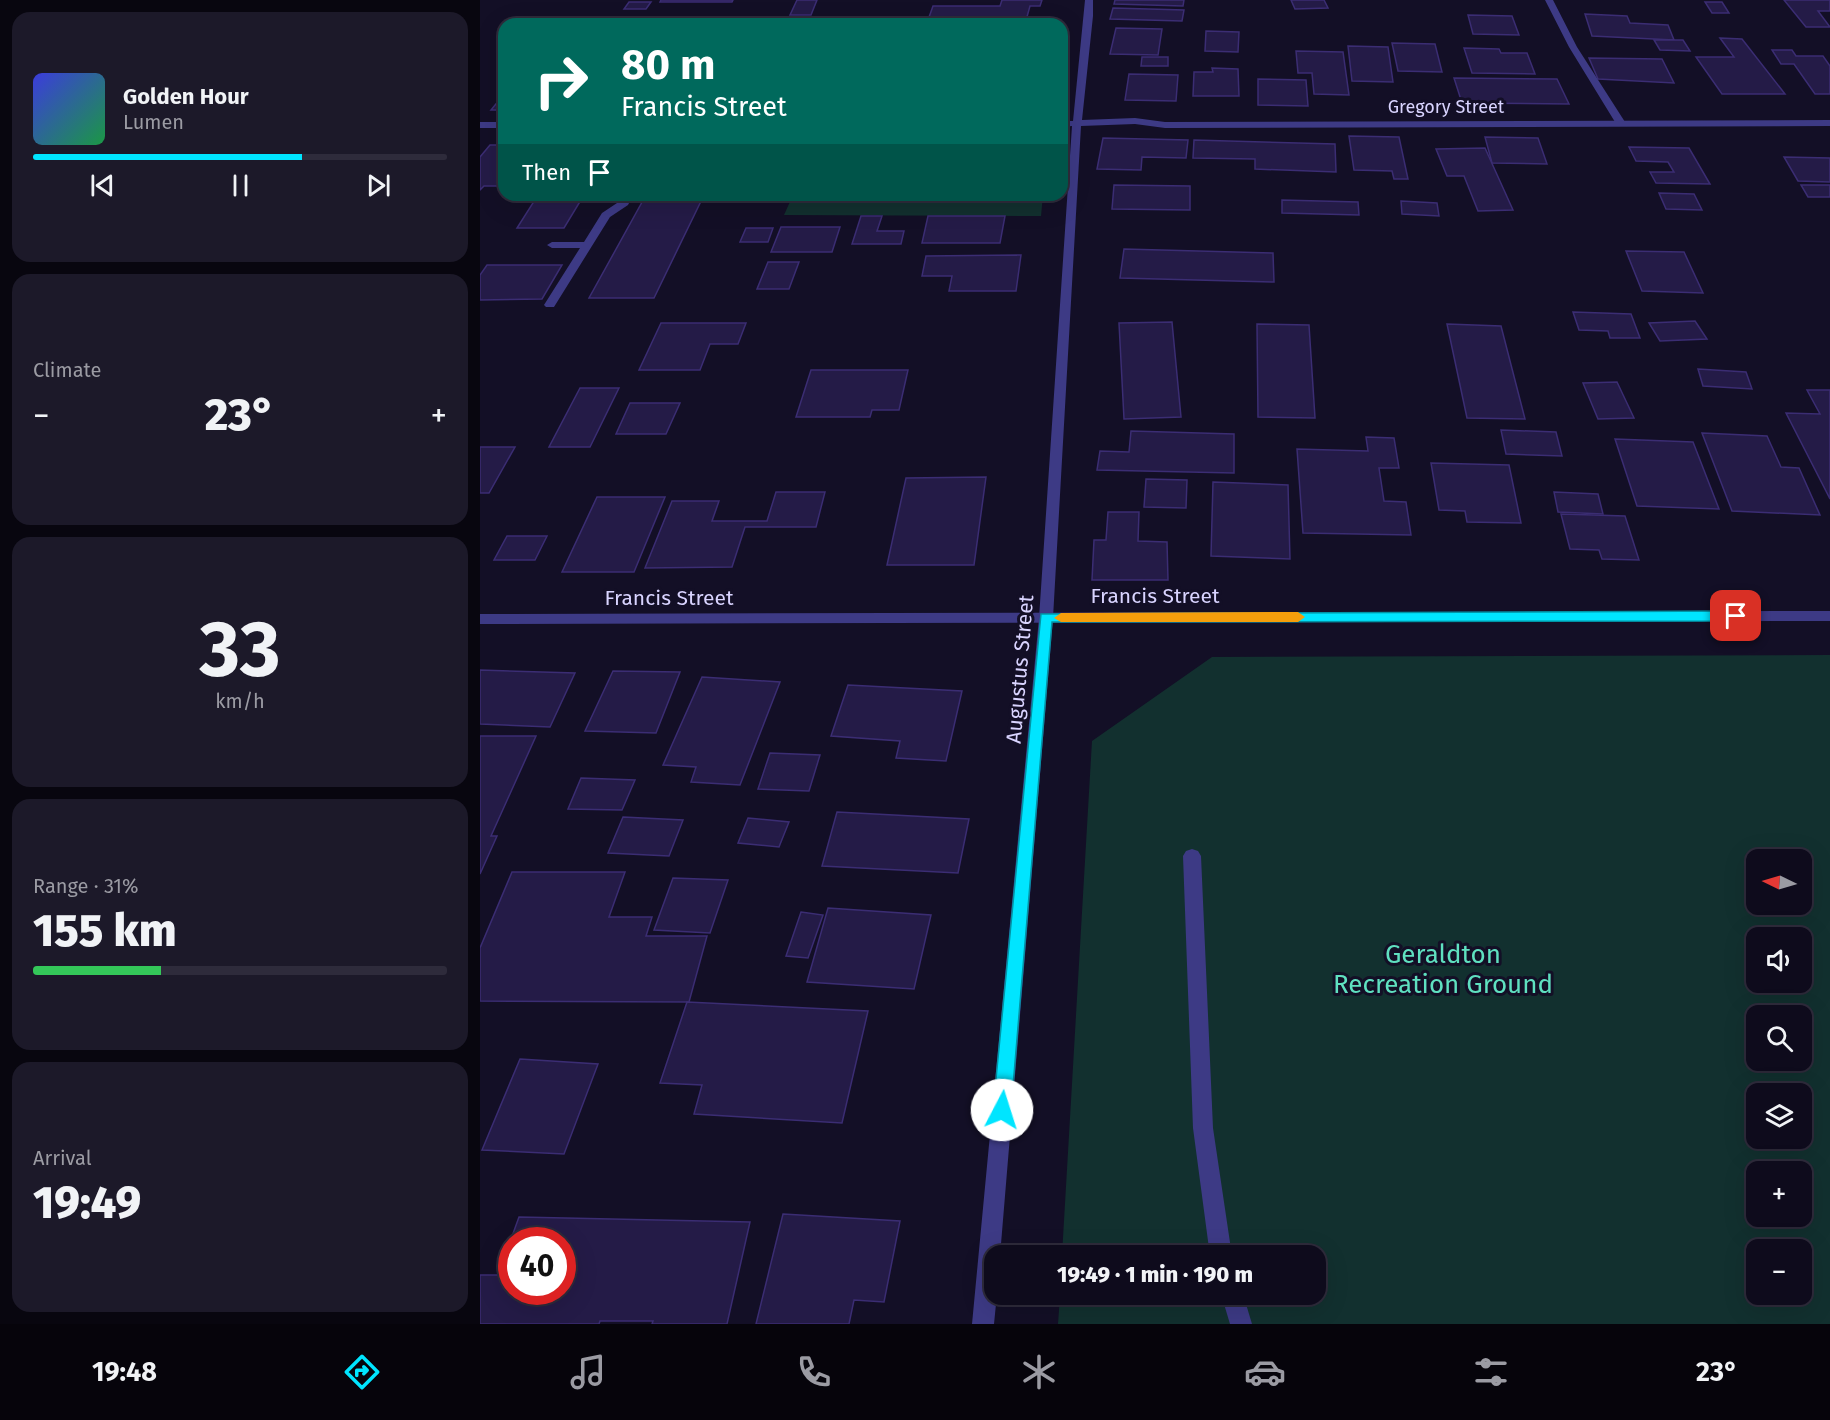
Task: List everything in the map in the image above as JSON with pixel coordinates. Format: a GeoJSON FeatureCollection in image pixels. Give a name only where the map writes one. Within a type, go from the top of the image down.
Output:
{"type":"FeatureCollection","features":[{"type":"Feature","properties":{"kind":"street","name":"Augustus Street"},"geometry":{"type":"LineString","coordinates":[[983,1324],[1046,618],[1074,151],[1070,124],[1089,16],[1089,0]]}},
{"type":"Feature","properties":{"kind":"street","name":"Augustus Street"},"geometry":{"type":"LineString","coordinates":[[1089,16],[1095,0]]}},
{"type":"Feature","properties":{"kind":"street"},"geometry":{"type":"LineString","coordinates":[[1549,0],[1573,47],[1620,122]]}},
{"type":"Feature","properties":{"kind":"street","name":"Gregory Street"},"geometry":{"type":"LineString","coordinates":[[1070,124],[1135,121],[1165,125],[1830,123]]}},
{"type":"Feature","properties":{"kind":"street"},"geometry":{"type":"LineString","coordinates":[[480,125],[498,125]]}},
{"type":"Feature","properties":{"kind":"street"},"geometry":{"type":"LineString","coordinates":[[550,305],[606,215],[625,201]]}},
{"type":"Feature","properties":{"kind":"street"},"geometry":{"type":"LineString","coordinates":[[552,245],[587,245]]}},
{"type":"Feature","properties":{"kind":"street","name":"Francis Street"},"geometry":{"type":"LineString","coordinates":[[480,619],[1830,616]]}},
{"type":"Feature","properties":{"kind":"street"},"geometry":{"type":"LineString","coordinates":[[1192,856],[1203,1128],[1219,1245]]}},
{"type":"Feature","properties":{"kind":"street"},"geometry":{"type":"LineString","coordinates":[[1235,1305],[1241,1324]]}},
{"type":"Feature","properties":{"kind":"green space"},"geometry":{"type":"Polygon","coordinates":[[[790,201],[1042,201],[1041,216],[784,215],[790,201]]]}},
{"type":"Feature","properties":{"kind":"green space","name":"Geraldton Recreation Ground"},"geometry":{"type":"Polygon","coordinates":[[[1830,655],[1830,1324],[1058,1324],[1059,1305],[1326,1305],[1326,1245],[1063,1245],[1092,741],[1212,657],[1830,655]]]}},
{"type":"Feature","properties":{"kind":"building"},"geometry":{"type":"Polygon","coordinates":[[[661,0],[733,0],[732,2],[660,2],[661,0]]]}},
{"type":"Feature","properties":{"kind":"building"},"geometry":{"type":"Polygon","coordinates":[[[797,0],[817,0],[811,15],[790,15],[797,0]]]}},
{"type":"Feature","properties":{"kind":"building"},"geometry":{"type":"Polygon","coordinates":[[[1002,0],[1042,0],[1040,6],[1030,6],[1027,18],[929,18],[933,6],[1000,6],[1002,0]]]}},
{"type":"Feature","properties":{"kind":"building"},"geometry":{"type":"Polygon","coordinates":[[[1115,0],[1184,0],[1183,6],[1114,4],[1115,0]]]}},
{"type":"Feature","properties":{"kind":"building"},"geometry":{"type":"Polygon","coordinates":[[[1291,0],[1324,0],[1328,8],[1295,9],[1291,0]]]}},
{"type":"Feature","properties":{"kind":"building"},"geometry":{"type":"Polygon","coordinates":[[[1784,0],[1830,0],[1830,11],[1818,11],[1830,27],[1806,27],[1784,0]]]}},
{"type":"Feature","properties":{"kind":"building"},"geometry":{"type":"Polygon","coordinates":[[[629,2],[651,2],[646,9],[624,9],[629,2]]]}},
{"type":"Feature","properties":{"kind":"building"},"geometry":{"type":"Polygon","coordinates":[[[1705,2],[1722,2],[1729,13],[1712,13],[1705,2]]]}},
{"type":"Feature","properties":{"kind":"building"},"geometry":{"type":"Polygon","coordinates":[[[1113,8],[1184,10],[1182,21],[1110,19],[1113,8]]]}},
{"type":"Feature","properties":{"kind":"building"},"geometry":{"type":"Polygon","coordinates":[[[1585,14],[1627,16],[1630,23],[1668,25],[1674,40],[1592,36],[1585,14]]]}},
{"type":"Feature","properties":{"kind":"building"},"geometry":{"type":"Polygon","coordinates":[[[1468,15],[1512,16],[1519,35],[1473,34],[1468,15]]]}},
{"type":"Feature","properties":{"kind":"building"},"geometry":{"type":"Polygon","coordinates":[[[1116,28],[1162,29],[1158,55],[1110,54],[1116,28]]]}},
{"type":"Feature","properties":{"kind":"building"},"geometry":{"type":"Polygon","coordinates":[[[1206,31],[1239,32],[1238,52],[1205,51],[1206,31]]]}},
{"type":"Feature","properties":{"kind":"building"},"geometry":{"type":"Polygon","coordinates":[[[1720,38],[1742,39],[1785,94],[1722,94],[1696,57],[1734,57],[1720,38]]]}},
{"type":"Feature","properties":{"kind":"building"},"geometry":{"type":"Polygon","coordinates":[[[1654,40],[1683,40],[1690,51],[1660,50],[1654,40]]]}},
{"type":"Feature","properties":{"kind":"building"},"geometry":{"type":"Polygon","coordinates":[[[1392,43],[1435,44],[1442,72],[1398,71],[1392,43]]]}},
{"type":"Feature","properties":{"kind":"building"},"geometry":{"type":"Polygon","coordinates":[[[1348,46],[1388,47],[1393,82],[1352,81],[1348,46]]]}},
{"type":"Feature","properties":{"kind":"building"},"geometry":{"type":"Polygon","coordinates":[[[1464,48],[1499,49],[1501,53],[1527,53],[1535,74],[1472,73],[1464,48]]]}},
{"type":"Feature","properties":{"kind":"building"},"geometry":{"type":"Polygon","coordinates":[[[1772,50],[1792,50],[1796,56],[1823,56],[1830,66],[1830,94],[1815,94],[1794,64],[1781,64],[1772,50]]]}},
{"type":"Feature","properties":{"kind":"building"},"geometry":{"type":"Polygon","coordinates":[[[1296,51],[1343,52],[1349,95],[1314,94],[1312,73],[1298,73],[1296,51]]]}},
{"type":"Feature","properties":{"kind":"building"},"geometry":{"type":"Polygon","coordinates":[[[1142,57],[1168,57],[1168,66],[1141,66],[1142,57]]]}},
{"type":"Feature","properties":{"kind":"building"},"geometry":{"type":"Polygon","coordinates":[[[1589,58],[1662,59],[1674,83],[1598,79],[1589,58]]]}},
{"type":"Feature","properties":{"kind":"building"},"geometry":{"type":"Polygon","coordinates":[[[1212,68],[1238,69],[1239,96],[1193,96],[1194,72],[1213,72],[1212,68]]]}},
{"type":"Feature","properties":{"kind":"building"},"geometry":{"type":"Polygon","coordinates":[[[1129,74],[1178,75],[1176,101],[1125,100],[1129,74]]]}},
{"type":"Feature","properties":{"kind":"building"},"geometry":{"type":"Polygon","coordinates":[[[1454,78],[1557,79],[1569,104],[1462,103],[1454,78]]]}},
{"type":"Feature","properties":{"kind":"building"},"geometry":{"type":"Polygon","coordinates":[[[1258,79],[1306,80],[1308,106],[1258,105],[1258,79]]]}},
{"type":"Feature","properties":{"kind":"building"},"geometry":{"type":"Polygon","coordinates":[[[498,101],[498,110],[491,110],[498,101]]]}},
{"type":"Feature","properties":{"kind":"building"},"geometry":{"type":"Polygon","coordinates":[[[1349,136],[1399,137],[1408,179],[1394,179],[1392,171],[1354,170],[1349,136]]]}},
{"type":"Feature","properties":{"kind":"building"},"geometry":{"type":"Polygon","coordinates":[[[1485,137],[1538,138],[1547,164],[1492,163],[1485,137]]]}},
{"type":"Feature","properties":{"kind":"building"},"geometry":{"type":"Polygon","coordinates":[[[1103,138],[1188,140],[1186,158],[1142,157],[1141,170],[1097,169],[1103,138]]]}},
{"type":"Feature","properties":{"kind":"building"},"geometry":{"type":"Polygon","coordinates":[[[1194,140],[1335,144],[1336,172],[1255,169],[1255,159],[1193,158],[1194,140]]]}},
{"type":"Feature","properties":{"kind":"building"},"geometry":{"type":"Polygon","coordinates":[[[490,145],[498,145],[498,186],[484,186],[480,190],[480,157],[490,145]]]}},
{"type":"Feature","properties":{"kind":"building"},"geometry":{"type":"Polygon","coordinates":[[[1629,147],[1689,148],[1710,184],[1656,183],[1650,172],[1674,172],[1668,162],[1636,161],[1629,147]]]}},
{"type":"Feature","properties":{"kind":"building"},"geometry":{"type":"Polygon","coordinates":[[[1485,148],[1513,210],[1478,211],[1464,176],[1447,176],[1436,149],[1485,148]]]}},
{"type":"Feature","properties":{"kind":"building"},"geometry":{"type":"Polygon","coordinates":[[[1784,157],[1830,158],[1830,182],[1798,181],[1784,157]]]}},
{"type":"Feature","properties":{"kind":"building"},"geometry":{"type":"Polygon","coordinates":[[[1114,185],[1190,186],[1190,210],[1112,209],[1114,185]]]}},
{"type":"Feature","properties":{"kind":"building"},"geometry":{"type":"Polygon","coordinates":[[[1801,185],[1830,185],[1830,197],[1808,197],[1801,185]]]}},
{"type":"Feature","properties":{"kind":"building"},"geometry":{"type":"Polygon","coordinates":[[[1659,193],[1694,194],[1702,210],[1666,209],[1659,193]]]}},
{"type":"Feature","properties":{"kind":"building"},"geometry":{"type":"Polygon","coordinates":[[[1282,200],[1358,202],[1359,215],[1282,213],[1282,200]]]}},
{"type":"Feature","properties":{"kind":"building"},"geometry":{"type":"Polygon","coordinates":[[[534,201],[580,201],[564,228],[517,228],[534,201]]]}},
{"type":"Feature","properties":{"kind":"building"},"geometry":{"type":"Polygon","coordinates":[[[643,201],[701,201],[654,298],[589,298],[643,201]]]}},
{"type":"Feature","properties":{"kind":"building"},"geometry":{"type":"Polygon","coordinates":[[[1401,201],[1437,203],[1439,216],[1402,214],[1401,201]]]}},
{"type":"Feature","properties":{"kind":"building"},"geometry":{"type":"Polygon","coordinates":[[[861,216],[882,216],[877,231],[904,231],[901,244],[852,244],[861,216]]]}},
{"type":"Feature","properties":{"kind":"building"},"geometry":{"type":"Polygon","coordinates":[[[928,216],[1005,216],[1000,243],[922,243],[928,216]]]}},
{"type":"Feature","properties":{"kind":"building"},"geometry":{"type":"Polygon","coordinates":[[[781,227],[840,227],[832,252],[771,252],[781,227]]]}},
{"type":"Feature","properties":{"kind":"building"},"geometry":{"type":"Polygon","coordinates":[[[746,228],[773,228],[768,242],[740,242],[746,228]]]}},
{"type":"Feature","properties":{"kind":"building"},"geometry":{"type":"Polygon","coordinates":[[[1124,249],[1273,253],[1274,282],[1120,278],[1124,249]]]}},
{"type":"Feature","properties":{"kind":"building"},"geometry":{"type":"Polygon","coordinates":[[[1626,251],[1684,252],[1703,293],[1642,291],[1626,251]]]}},
{"type":"Feature","properties":{"kind":"building"},"geometry":{"type":"Polygon","coordinates":[[[1021,255],[1016,291],[949,291],[952,276],[922,276],[926,256],[1021,255]]]}},
{"type":"Feature","properties":{"kind":"building"},"geometry":{"type":"Polygon","coordinates":[[[768,262],[799,262],[789,289],[757,289],[768,262]]]}},
{"type":"Feature","properties":{"kind":"building"},"geometry":{"type":"Polygon","coordinates":[[[487,265],[562,265],[542,299],[480,300],[480,275],[487,265]]]}},
{"type":"Feature","properties":{"kind":"building"},"geometry":{"type":"Polygon","coordinates":[[[1573,312],[1631,314],[1640,338],[1610,338],[1608,331],[1579,330],[1573,312]]]}},
{"type":"Feature","properties":{"kind":"building"},"geometry":{"type":"Polygon","coordinates":[[[1695,321],[1707,339],[1660,341],[1649,323],[1695,321]]]}},
{"type":"Feature","properties":{"kind":"building"},"geometry":{"type":"Polygon","coordinates":[[[1172,322],[1181,417],[1124,419],[1119,323],[1172,322]]]}},
{"type":"Feature","properties":{"kind":"building"},"geometry":{"type":"Polygon","coordinates":[[[661,323],[746,323],[738,344],[710,344],[700,370],[639,370],[661,323]]]}},
{"type":"Feature","properties":{"kind":"building"},"geometry":{"type":"Polygon","coordinates":[[[1257,324],[1309,325],[1315,418],[1258,417],[1257,324]]]}},
{"type":"Feature","properties":{"kind":"building"},"geometry":{"type":"Polygon","coordinates":[[[1447,324],[1501,326],[1525,419],[1467,418],[1447,324]]]}},
{"type":"Feature","properties":{"kind":"building"},"geometry":{"type":"Polygon","coordinates":[[[1698,369],[1746,372],[1752,389],[1703,386],[1698,369]]]}},
{"type":"Feature","properties":{"kind":"building"},"geometry":{"type":"Polygon","coordinates":[[[811,370],[908,370],[899,410],[872,410],[870,417],[796,417],[811,370]]]}},
{"type":"Feature","properties":{"kind":"building"},"geometry":{"type":"Polygon","coordinates":[[[1617,382],[1634,418],[1598,419],[1583,383],[1617,382]]]}},
{"type":"Feature","properties":{"kind":"building"},"geometry":{"type":"Polygon","coordinates":[[[580,388],[619,388],[590,447],[549,447],[580,388]]]}},
{"type":"Feature","properties":{"kind":"building"},"geometry":{"type":"Polygon","coordinates":[[[1807,390],[1830,390],[1830,499],[1786,413],[1820,414],[1807,390]]]}},
{"type":"Feature","properties":{"kind":"building"},"geometry":{"type":"Polygon","coordinates":[[[630,403],[680,403],[666,434],[616,434],[630,403]]]}},
{"type":"Feature","properties":{"kind":"building"},"geometry":{"type":"Polygon","coordinates":[[[1501,430],[1556,432],[1562,456],[1506,454],[1501,430]]]}},
{"type":"Feature","properties":{"kind":"building"},"geometry":{"type":"Polygon","coordinates":[[[1131,431],[1234,434],[1234,473],[1097,470],[1100,451],[1129,452],[1131,431]]]}},
{"type":"Feature","properties":{"kind":"building"},"geometry":{"type":"Polygon","coordinates":[[[1702,433],[1767,436],[1781,467],[1799,468],[1820,515],[1732,511],[1702,433]]]}},
{"type":"Feature","properties":{"kind":"building"},"geometry":{"type":"Polygon","coordinates":[[[1366,437],[1394,438],[1399,468],[1379,468],[1384,501],[1406,502],[1411,535],[1303,533],[1297,449],[1368,451],[1366,437]]]}},
{"type":"Feature","properties":{"kind":"building"},"geometry":{"type":"Polygon","coordinates":[[[1615,439],[1693,442],[1719,509],[1637,506],[1615,439]]]}},
{"type":"Feature","properties":{"kind":"building"},"geometry":{"type":"Polygon","coordinates":[[[480,447],[515,447],[489,493],[480,493],[480,447]]]}},
{"type":"Feature","properties":{"kind":"building"},"geometry":{"type":"Polygon","coordinates":[[[1431,463],[1509,465],[1521,523],[1467,522],[1465,511],[1439,510],[1431,463]]]}},
{"type":"Feature","properties":{"kind":"building"},"geometry":{"type":"Polygon","coordinates":[[[986,477],[974,565],[887,565],[906,478],[986,477]]]}},
{"type":"Feature","properties":{"kind":"building"},"geometry":{"type":"Polygon","coordinates":[[[1146,479],[1187,480],[1186,508],[1144,507],[1146,479]]]}},
{"type":"Feature","properties":{"kind":"building"},"geometry":{"type":"Polygon","coordinates":[[[1213,482],[1288,485],[1290,559],[1211,556],[1213,482]]]}},
{"type":"Feature","properties":{"kind":"building"},"geometry":{"type":"Polygon","coordinates":[[[776,492],[825,492],[816,527],[745,527],[732,567],[645,568],[672,501],[719,501],[712,521],[767,521],[776,492]]]}},
{"type":"Feature","properties":{"kind":"building"},"geometry":{"type":"Polygon","coordinates":[[[1554,492],[1598,494],[1603,514],[1558,512],[1554,492]]]}},
{"type":"Feature","properties":{"kind":"building"},"geometry":{"type":"Polygon","coordinates":[[[597,497],[665,497],[634,572],[562,572],[597,497]]]}},
{"type":"Feature","properties":{"kind":"building"},"geometry":{"type":"Polygon","coordinates":[[[1108,512],[1139,512],[1138,541],[1167,542],[1168,580],[1092,580],[1094,540],[1106,540],[1108,512]]]}},
{"type":"Feature","properties":{"kind":"building"},"geometry":{"type":"Polygon","coordinates":[[[1561,514],[1625,516],[1639,560],[1602,559],[1599,550],[1570,549],[1561,514]]]}},
{"type":"Feature","properties":{"kind":"building"},"geometry":{"type":"Polygon","coordinates":[[[507,536],[547,536],[535,560],[494,560],[507,536]]]}},
{"type":"Feature","properties":{"kind":"building"},"geometry":{"type":"Polygon","coordinates":[[[480,670],[575,673],[550,727],[480,724],[480,670]]]}},
{"type":"Feature","properties":{"kind":"building"},"geometry":{"type":"Polygon","coordinates":[[[613,671],[680,672],[656,733],[585,731],[613,671]]]}},
{"type":"Feature","properties":{"kind":"building"},"geometry":{"type":"Polygon","coordinates":[[[702,677],[780,682],[740,785],[691,782],[696,767],[663,765],[702,677]]]}},
{"type":"Feature","properties":{"kind":"building"},"geometry":{"type":"Polygon","coordinates":[[[848,685],[962,691],[946,761],[896,758],[900,741],[831,736],[848,685]]]}},
{"type":"Feature","properties":{"kind":"building"},"geometry":{"type":"Polygon","coordinates":[[[480,736],[536,736],[491,836],[497,836],[480,874],[480,736]]]}},
{"type":"Feature","properties":{"kind":"building"},"geometry":{"type":"Polygon","coordinates":[[[770,753],[820,755],[809,791],[758,789],[770,753]]]}},
{"type":"Feature","properties":{"kind":"building"},"geometry":{"type":"Polygon","coordinates":[[[581,778],[635,780],[622,810],[568,809],[581,778]]]}},
{"type":"Feature","properties":{"kind":"building"},"geometry":{"type":"Polygon","coordinates":[[[837,812],[969,819],[958,873],[822,866],[837,812]]]}},
{"type":"Feature","properties":{"kind":"building"},"geometry":{"type":"Polygon","coordinates":[[[623,817],[683,820],[669,856],[608,853],[623,817]]]}},
{"type":"Feature","properties":{"kind":"building"},"geometry":{"type":"Polygon","coordinates":[[[748,818],[789,822],[779,847],[738,843],[748,818]]]}},
{"type":"Feature","properties":{"kind":"building"},"geometry":{"type":"Polygon","coordinates":[[[512,872],[625,872],[609,917],[652,917],[646,936],[707,936],[689,1002],[480,1001],[480,948],[512,872]]]}},
{"type":"Feature","properties":{"kind":"building"},"geometry":{"type":"Polygon","coordinates":[[[673,878],[728,880],[710,933],[654,930],[673,878]]]}},
{"type":"Feature","properties":{"kind":"building"},"geometry":{"type":"Polygon","coordinates":[[[828,908],[931,915],[914,989],[807,982],[828,908]]]}},
{"type":"Feature","properties":{"kind":"building"},"geometry":{"type":"Polygon","coordinates":[[[801,912],[823,915],[808,958],[786,956],[801,912]]]}},
{"type":"Feature","properties":{"kind":"building"},"geometry":{"type":"Polygon","coordinates":[[[687,1002],[868,1011],[842,1123],[694,1114],[702,1085],[660,1083],[687,1002]]]}},
{"type":"Feature","properties":{"kind":"building"},"geometry":{"type":"Polygon","coordinates":[[[520,1059],[598,1064],[564,1154],[482,1150],[520,1059]]]}},
{"type":"Feature","properties":{"kind":"building"},"geometry":{"type":"Polygon","coordinates":[[[783,1214],[900,1221],[884,1302],[854,1300],[849,1324],[756,1324],[783,1214]]]}},
{"type":"Feature","properties":{"kind":"building"},"geometry":{"type":"Polygon","coordinates":[[[519,1217],[750,1222],[727,1324],[600,1321],[599,1324],[480,1324],[480,1275],[498,1275],[498,1305],[576,1305],[576,1227],[515,1227],[519,1217]]]}},
{"type":"Feature","properties":{"kind":"slow traffic"},"geometry":{"type":"LineString","coordinates":[[1061,618],[1298,617]]}},
{"type":"Feature","properties":{"kind":"route"},"geometry":{"type":"LineString","coordinates":[[1002,1110],[1046,618],[1736,616]]}}]}
